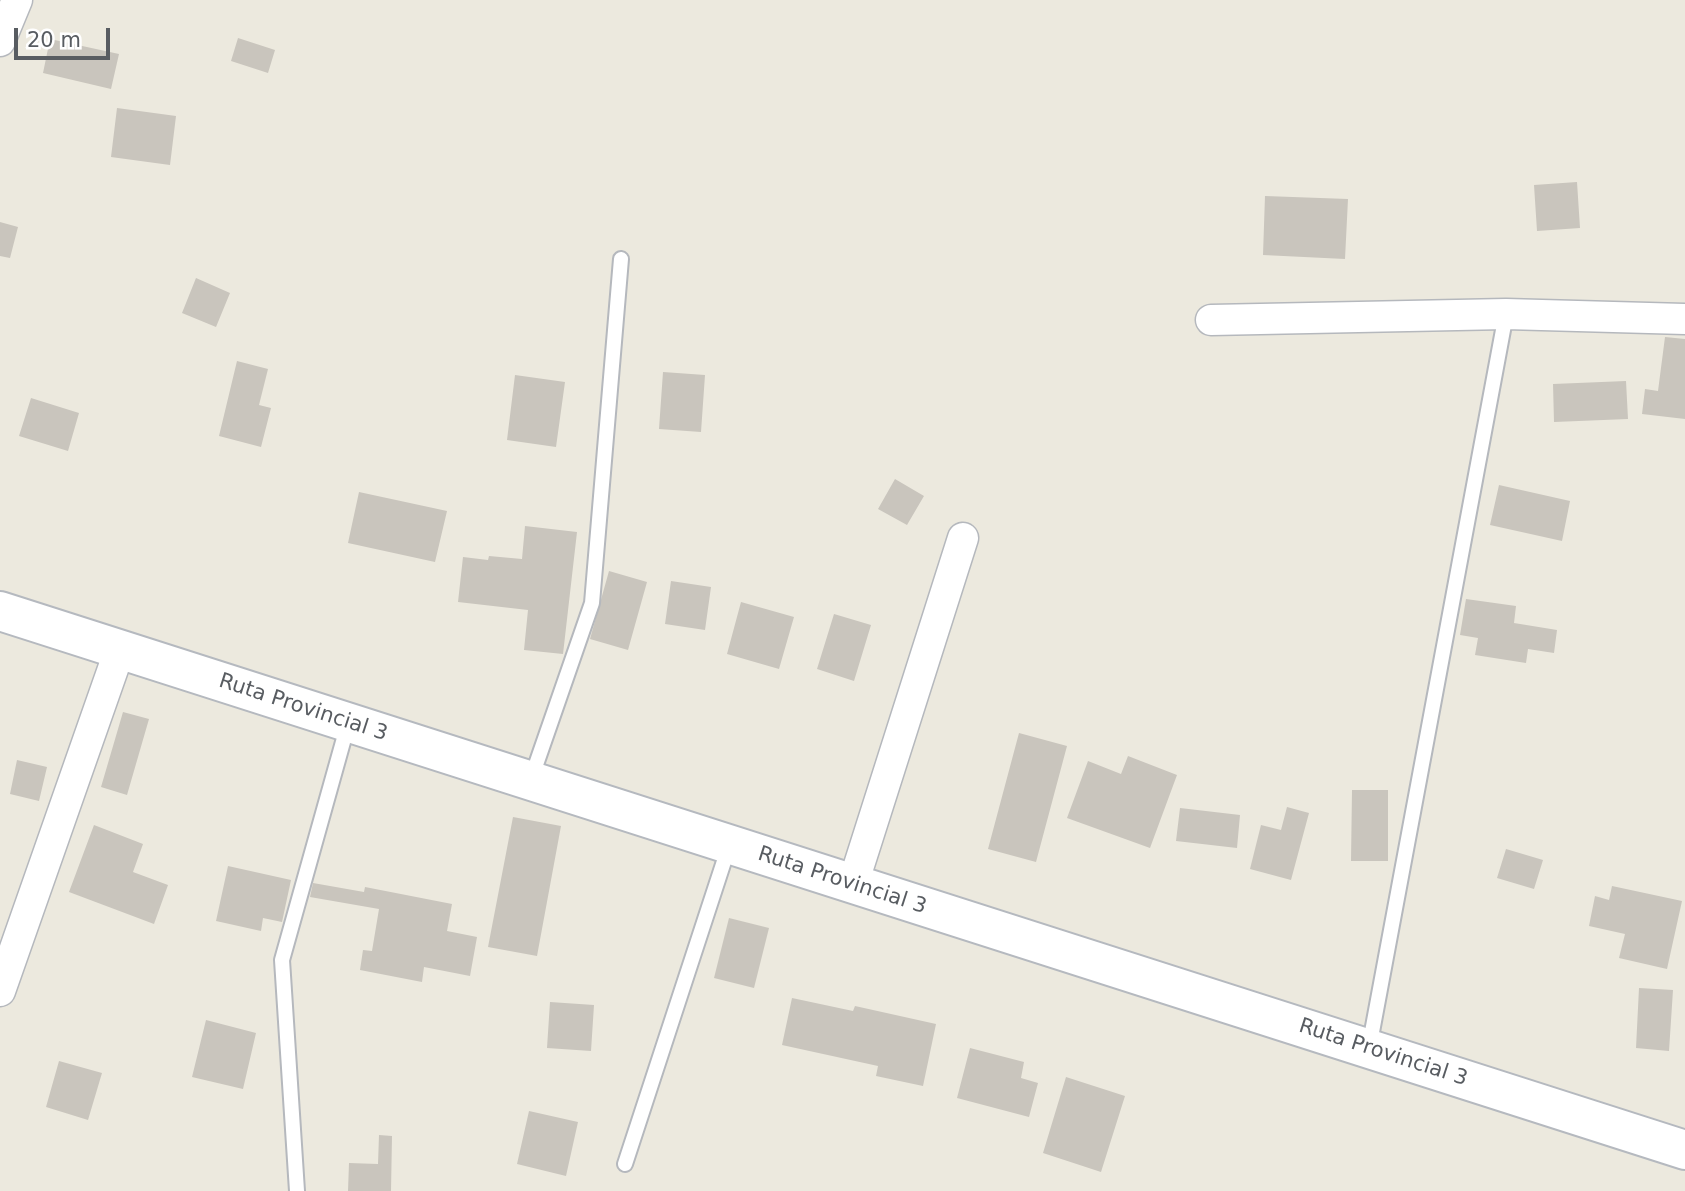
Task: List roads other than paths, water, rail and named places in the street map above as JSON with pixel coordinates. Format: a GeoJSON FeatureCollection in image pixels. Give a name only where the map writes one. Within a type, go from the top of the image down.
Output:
{"type":"FeatureCollection","features":[{"type":"Feature","properties":{"kind":"main road","name":"Ruta Provincial 3"},"geometry":{"type":"LineString","coordinates":[[0,611],[1685,1150]]}},
{"type":"Feature","properties":{"kind":"street"},"geometry":{"type":"LineString","coordinates":[[0,41],[18,0]]}},
{"type":"Feature","properties":{"kind":"street"},"geometry":{"type":"LineString","coordinates":[[1211,320],[1506,314],[1685,319]]}},
{"type":"Feature","properties":{"kind":"street"},"geometry":{"type":"LineString","coordinates":[[853,884],[963,538]]}},
{"type":"Feature","properties":{"kind":"street"},"geometry":{"type":"LineString","coordinates":[[0,991],[120,649]]}},
{"type":"Feature","properties":{"kind":"lane"},"geometry":{"type":"LineString","coordinates":[[531,780],[592,603],[621,258]]}},
{"type":"Feature","properties":{"kind":"lane"},"geometry":{"type":"LineString","coordinates":[[1369,1049],[1506,314]]}},
{"type":"Feature","properties":{"kind":"lane"},"geometry":{"type":"LineString","coordinates":[[297,1191],[282,960],[349,722]]}},
{"type":"Feature","properties":{"kind":"lane"},"geometry":{"type":"LineString","coordinates":[[625,1164],[730,844]]}}]}
